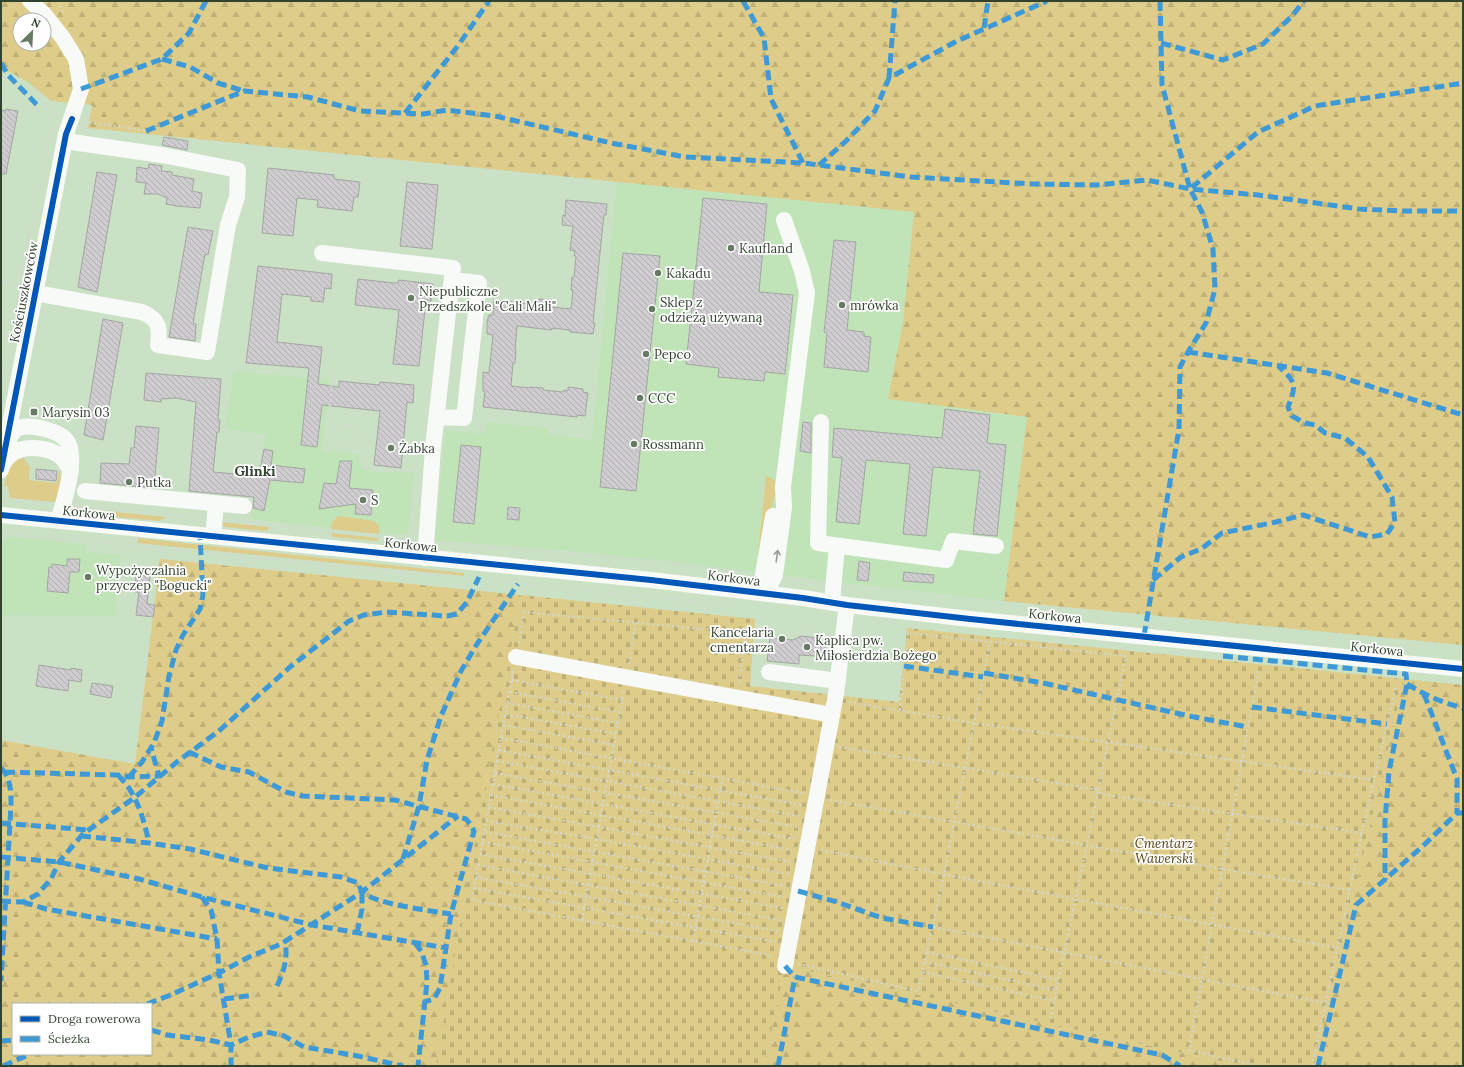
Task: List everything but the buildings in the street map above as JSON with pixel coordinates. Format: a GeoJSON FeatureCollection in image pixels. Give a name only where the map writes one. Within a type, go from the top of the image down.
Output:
{"type":"FeatureCollection","features":[{"type":"Feature","properties":{"kind":"street","name":"Kościuszkowców"},"geometry":{"type":"LineString","coordinates":[[1,468],[65,140],[81,89],[76,59],[63,38],[44,14],[30,1]]}},
{"type":"Feature","properties":{"kind":"street"},"geometry":{"type":"LineString","coordinates":[[35,293],[142,312],[151,316],[157,323],[160,331],[158,345],[207,352],[228,225],[237,197],[238,170],[162,155],[65,140]]}},
{"type":"Feature","properties":{"kind":"street"},"geometry":{"type":"LineString","coordinates":[[766,593],[775,575],[784,507],[783,487],[807,293],[802,271],[784,220]]}},
{"type":"Feature","properties":{"kind":"street"},"geometry":{"type":"LineString","coordinates":[[322,253],[453,268],[437,417],[419,557]]}},
{"type":"Feature","properties":{"kind":"street"},"geometry":{"type":"LineString","coordinates":[[437,417],[464,418],[479,283],[452,280]]}},
{"type":"Feature","properties":{"kind":"street"},"geometry":{"type":"LineString","coordinates":[[821,422],[818,543],[946,560],[953,541],[996,546]]}},
{"type":"Feature","properties":{"kind":"street"},"geometry":{"type":"LineString","coordinates":[[6,445],[15,430],[25,426],[55,432],[66,438],[70,450],[71,470],[58,521]]}},
{"type":"Feature","properties":{"kind":"street"},"geometry":{"type":"LineString","coordinates":[[1,468],[9,456],[27,448],[40,448],[55,453],[64,460],[71,470]]}},
{"type":"Feature","properties":{"kind":"street"},"geometry":{"type":"LineString","coordinates":[[90,487],[216,504],[244,506]]}},
{"type":"Feature","properties":{"kind":"street"},"geometry":{"type":"LineString","coordinates":[[213,536],[216,504]]}},
{"type":"Feature","properties":{"kind":"street","name":"Korkowa"},"geometry":{"type":"LineString","coordinates":[[1,515],[636,579],[766,593],[970,619],[1463,669]]}},
{"type":"Feature","properties":{"kind":"street"},"geometry":{"type":"LineString","coordinates":[[785,964],[838,680],[839,603],[834,586],[837,546]]}},
{"type":"Feature","properties":{"kind":"street"},"geometry":{"type":"LineString","coordinates":[[516,657],[738,697],[833,707]]}},
{"type":"Feature","properties":{"kind":"street"},"geometry":{"type":"LineString","coordinates":[[769,672],[838,680]]}},
{"type":"Feature","properties":{"kind":"path"},"geometry":{"type":"LineString","coordinates":[[1,387],[54,112]]}},
{"type":"Feature","properties":{"kind":"path"},"geometry":{"type":"LineString","coordinates":[[1,281],[20,285]]}},
{"type":"Feature","properties":{"kind":"path"},"geometry":{"type":"LineString","coordinates":[[335,370],[333,374],[329,414],[334,422],[332,441],[360,444]]}},
{"type":"Feature","properties":{"kind":"path"},"geometry":{"type":"LineString","coordinates":[[334,424],[356,426],[359,428],[363,465],[366,468],[422,472]]}},
{"type":"Feature","properties":{"kind":"path"},"geometry":{"type":"LineString","coordinates":[[90,487],[97,462],[100,458],[124,460],[127,428]]}},
{"type":"Feature","properties":{"kind":"path"},"geometry":{"type":"LineString","coordinates":[[80,441],[109,446]]}},
{"type":"Feature","properties":{"kind":"path"},"geometry":{"type":"LineString","coordinates":[[1,490],[6,493],[9,499],[63,505],[421,541],[672,562],[749,572],[752,571]]}},
{"type":"Feature","properties":{"kind":"path"},"geometry":{"type":"LineString","coordinates":[[1,534],[77,540],[84,543],[96,544],[103,542],[450,575]]}},
{"type":"Feature","properties":{"kind":"path"},"geometry":{"type":"LineString","coordinates":[[494,580],[534,586],[738,606]]}},
{"type":"Feature","properties":{"kind":"path"},"geometry":{"type":"LineString","coordinates":[[738,697],[745,633],[524,612],[472,900],[775,956],[785,964],[918,991],[955,822],[990,642]]}},
{"type":"Feature","properties":{"kind":"path"},"geometry":{"type":"LineString","coordinates":[[582,920],[636,622]]}},
{"type":"Feature","properties":{"kind":"path"},"geometry":{"type":"LineString","coordinates":[[783,635],[791,636],[806,632],[836,636]]}},
{"type":"Feature","properties":{"kind":"path"},"geometry":{"type":"LineString","coordinates":[[900,710],[908,633],[1126,656],[1050,1021]]}},
{"type":"Feature","properties":{"kind":"path"},"geometry":{"type":"LineString","coordinates":[[1259,668],[1189,1050],[1259,1066]]}},
{"type":"Feature","properties":{"kind":"path"},"geometry":{"type":"LineString","coordinates":[[512,680],[622,700]]}},
{"type":"Feature","properties":{"kind":"path"},"geometry":{"type":"LineString","coordinates":[[1312,1066],[1362,833],[1396,686]]}},
{"type":"Feature","properties":{"kind":"path"},"geometry":{"type":"LineString","coordinates":[[510,692],[620,712]]}},
{"type":"Feature","properties":{"kind":"path"},"geometry":{"type":"LineString","coordinates":[[508,703],[618,723]]}},
{"type":"Feature","properties":{"kind":"path"},"geometry":{"type":"LineString","coordinates":[[833,707],[900,710],[974,723],[1374,780]]}},
{"type":"Feature","properties":{"kind":"path"},"geometry":{"type":"LineString","coordinates":[[506,714],[616,734]]}},
{"type":"Feature","properties":{"kind":"path"},"geometry":{"type":"LineString","coordinates":[[504,726],[614,745]]}},
{"type":"Feature","properties":{"kind":"path"},"geometry":{"type":"LineString","coordinates":[[501,738],[722,779],[803,869]]}},
{"type":"Feature","properties":{"kind":"path"},"geometry":{"type":"LineString","coordinates":[[826,745],[1098,790],[1100,794],[1362,833]]}},
{"type":"Feature","properties":{"kind":"path"},"geometry":{"type":"LineString","coordinates":[[499,750],[720,791],[803,869]]}},
{"type":"Feature","properties":{"kind":"path"},"geometry":{"type":"LineString","coordinates":[[497,761],[718,802],[803,869]]}},
{"type":"Feature","properties":{"kind":"path"},"geometry":{"type":"LineString","coordinates":[[495,772],[716,813],[803,869]]}},
{"type":"Feature","properties":{"kind":"path"},"geometry":{"type":"LineString","coordinates":[[693,941],[722,779]]}},
{"type":"Feature","properties":{"kind":"path"},"geometry":{"type":"LineString","coordinates":[[493,784],[714,825],[803,869]]}},
{"type":"Feature","properties":{"kind":"path"},"geometry":{"type":"LineString","coordinates":[[491,796],[712,836],[803,869]]}},
{"type":"Feature","properties":{"kind":"path"},"geometry":{"type":"LineString","coordinates":[[474,888],[696,928],[803,869],[821,798],[1222,870],[1350,890]]}},
{"type":"Feature","properties":{"kind":"path"},"geometry":{"type":"LineString","coordinates":[[489,807],[710,847],[803,869]]}},
{"type":"Feature","properties":{"kind":"path"},"geometry":{"type":"LineString","coordinates":[[486,821],[597,839],[708,860],[803,869],[944,875],[1076,898],[1337,948]]}},
{"type":"Feature","properties":{"kind":"path"},"geometry":{"type":"LineString","coordinates":[[484,832],[706,872],[803,869]]}},
{"type":"Feature","properties":{"kind":"path"},"geometry":{"type":"LineString","coordinates":[[482,842],[704,883],[803,869]]}},
{"type":"Feature","properties":{"kind":"path"},"geometry":{"type":"LineString","coordinates":[[480,854],[702,894],[803,869]]}},
{"type":"Feature","properties":{"kind":"path"},"geometry":{"type":"LineString","coordinates":[[478,865],[700,905],[803,869]]}},
{"type":"Feature","properties":{"kind":"path"},"geometry":{"type":"LineString","coordinates":[[476,877],[698,916],[803,869]]}},
{"type":"Feature","properties":{"kind":"path"},"geometry":{"type":"LineString","coordinates":[[933,927],[1325,1003]]}},
{"type":"Feature","properties":{"kind":"path"},"geometry":{"type":"LineString","coordinates":[[927,952],[1058,980]]}},
{"type":"Feature","properties":{"kind":"path"},"geometry":{"type":"LineString","coordinates":[[925,962],[1056,990]]}},
{"type":"Feature","properties":{"kind":"path"},"geometry":{"type":"LineString","coordinates":[[922,972],[1054,1001]]}},
{"type":"Feature","properties":{"kind":"shaded area"},"geometry":{"type":"Polygon","coordinates":[[[617,182],[914,212],[903,322],[888,399],[1028,417],[1004,601],[581,552],[435,540],[446,430],[484,434],[486,422],[548,428],[547,434],[592,440],[617,182]]]}},
{"type":"Feature","properties":{"kind":"shaded area"},"geometry":{"type":"Polygon","coordinates":[[[234,371],[330,380],[322,451],[359,454],[362,470],[393,473],[394,471],[415,473],[412,488],[408,533],[404,535],[250,519],[266,435],[225,428],[234,371]]]}},
{"type":"Feature","properties":{"kind":"shaded area"},"geometry":{"type":"Polygon","coordinates":[[[8,537],[86,544],[86,552],[121,555],[115,616],[1,615],[1,550],[2,545],[8,537]]]}},
{"type":"Feature","properties":{"kind":"green space"},"geometry":{"type":"Polygon","coordinates":[[[1,1],[1463,1],[1463,645],[1004,601],[1027,417],[888,399],[903,322],[914,212],[88,128],[92,105],[51,101],[28,82],[1,67],[1,1]]]}},
{"type":"Feature","properties":{"kind":"green space"},"geometry":{"type":"Polygon","coordinates":[[[23,457],[30,467],[29,480],[57,483],[59,470],[61,478],[59,494],[56,502],[10,498],[8,486],[4,486],[6,477],[12,465],[23,457]]]}},
{"type":"Feature","properties":{"kind":"green space"},"geometry":{"type":"Polygon","coordinates":[[[766,475],[777,484],[776,493],[764,528],[757,564],[766,475]]]}},
{"type":"Feature","properties":{"kind":"green space"},"geometry":{"type":"Polygon","coordinates":[[[75,508],[166,517],[159,521],[84,514],[75,508]]]}},
{"type":"Feature","properties":{"kind":"green space"},"geometry":{"type":"Polygon","coordinates":[[[339,516],[374,521],[379,526],[379,534],[331,529],[332,523],[339,516]]]}},
{"type":"Feature","properties":{"kind":"green space"},"geometry":{"type":"Polygon","coordinates":[[[221,522],[269,527],[267,531],[225,527],[221,522]]]}},
{"type":"Feature","properties":{"kind":"green space"},"geometry":{"type":"Polygon","coordinates":[[[331,533],[378,538],[378,540],[333,537],[331,533]]]}},
{"type":"Feature","properties":{"kind":"green space"},"geometry":{"type":"Polygon","coordinates":[[[138,538],[464,573],[464,576],[137,543],[138,538]]]}},
{"type":"Feature","properties":{"kind":"green space"},"geometry":{"type":"Polygon","coordinates":[[[160,559],[521,595],[464,902],[436,1066],[1,1066],[1,740],[135,764],[160,559]]]}},
{"type":"Feature","properties":{"kind":"green space","name":"Cmentarz Wawerski"},"geometry":{"type":"Polygon","coordinates":[[[521,595],[755,619],[750,686],[899,702],[907,628],[1404,679],[1314,1066],[1243,1066],[785,966],[764,1066],[436,1066],[464,902],[521,595]]]}},
{"type":"Feature","properties":{"kind":"green space"},"geometry":{"type":"Polygon","coordinates":[[[1404,679],[1463,685],[1463,1066],[1314,1066],[1404,679]]]}},
{"type":"Feature","properties":{"kind":"green space"},"geometry":{"type":"Polygon","coordinates":[[[785,966],[1243,1066],[764,1066],[785,966]]]}},
{"type":"Feature","properties":{"kind":"marked path"},"geometry":{"type":"LineString","coordinates":[[81,89],[162,59],[189,33],[206,1]]}},
{"type":"Feature","properties":{"kind":"marked path"},"geometry":{"type":"LineString","coordinates":[[405,113],[457,47],[489,1]]}},
{"type":"Feature","properties":{"kind":"marked path"},"geometry":{"type":"LineString","coordinates":[[743,1],[764,38],[771,99],[803,163]]}},
{"type":"Feature","properties":{"kind":"marked path"},"geometry":{"type":"LineString","coordinates":[[889,78],[895,1]]}},
{"type":"Feature","properties":{"kind":"marked path"},"geometry":{"type":"LineString","coordinates":[[984,28],[988,1]]}},
{"type":"Feature","properties":{"kind":"marked path"},"geometry":{"type":"LineString","coordinates":[[819,165],[846,141],[875,111],[889,78],[957,41],[1047,1]]}},
{"type":"Feature","properties":{"kind":"marked path"},"geometry":{"type":"LineString","coordinates":[[1160,1],[1162,85],[1190,189]]}},
{"type":"Feature","properties":{"kind":"marked path"},"geometry":{"type":"LineString","coordinates":[[1161,43],[1223,60],[1263,44],[1292,16],[1304,1]]}},
{"type":"Feature","properties":{"kind":"marked path"},"geometry":{"type":"LineString","coordinates":[[162,59],[190,67],[218,83],[244,91]]}},
{"type":"Feature","properties":{"kind":"marked path"},"geometry":{"type":"LineString","coordinates":[[1,63],[8,75],[40,108]]}},
{"type":"Feature","properties":{"kind":"marked path"},"geometry":{"type":"LineString","coordinates":[[1144,636],[1179,429],[1180,367],[1206,323],[1215,289],[1213,249],[1202,212],[1190,189],[1258,132],[1315,106],[1463,83]]}},
{"type":"Feature","properties":{"kind":"marked path"},"geometry":{"type":"LineString","coordinates":[[146,131],[244,91],[308,97],[360,111],[423,114],[447,110],[495,116],[611,143],[685,157],[803,163],[911,177],[1032,184],[1097,185],[1147,180],[1190,189],[1258,195],[1359,209],[1463,211]]}},
{"type":"Feature","properties":{"kind":"marked path"},"geometry":{"type":"LineString","coordinates":[[1188,352],[1327,373],[1463,415]]}},
{"type":"Feature","properties":{"kind":"marked path"},"geometry":{"type":"LineString","coordinates":[[1153,580],[1181,557],[1201,549],[1222,533],[1303,515],[1370,537],[1387,534],[1395,522],[1392,497],[1368,457],[1345,438],[1325,433],[1315,425],[1305,423],[1292,416],[1288,407],[1293,393],[1293,384],[1288,376],[1278,366]]}},
{"type":"Feature","properties":{"kind":"marked path"},"geometry":{"type":"LineString","coordinates":[[129,777],[142,762],[154,743],[162,721],[169,676],[176,650],[183,635],[200,609],[203,595],[200,535]]}},
{"type":"Feature","properties":{"kind":"marked path"},"geometry":{"type":"LineString","coordinates":[[1,901],[23,902],[38,894],[51,879],[59,862],[83,834],[134,798],[177,762],[220,730],[290,667],[349,621],[364,615],[387,612],[447,616],[457,614],[467,602],[479,577]]}},
{"type":"Feature","properties":{"kind":"marked path"},"geometry":{"type":"LineString","coordinates":[[403,859],[419,806],[427,760],[441,716],[461,671],[477,644],[518,584]]}},
{"type":"Feature","properties":{"kind":"marked path"},"geometry":{"type":"LineString","coordinates":[[1223,656],[1406,674],[1407,684],[1389,771],[1385,821],[1385,880]]}},
{"type":"Feature","properties":{"kind":"marked path"},"geometry":{"type":"LineString","coordinates":[[904,666],[983,677]]}},
{"type":"Feature","properties":{"kind":"marked path"},"geometry":{"type":"LineString","coordinates":[[984,673],[1043,683],[1189,716],[1248,727]]}},
{"type":"Feature","properties":{"kind":"marked path"},"geometry":{"type":"LineString","coordinates":[[1407,684],[1434,698],[1463,708]]}},
{"type":"Feature","properties":{"kind":"marked path"},"geometry":{"type":"LineString","coordinates":[[1424,694],[1457,779],[1457,813]]}},
{"type":"Feature","properties":{"kind":"marked path"},"geometry":{"type":"LineString","coordinates":[[1252,707],[1387,724]]}},
{"type":"Feature","properties":{"kind":"marked path"},"geometry":{"type":"LineString","coordinates":[[5,772],[118,775],[129,777],[159,776],[151,748]]}},
{"type":"Feature","properties":{"kind":"marked path"},"geometry":{"type":"LineString","coordinates":[[189,752],[221,767],[249,772],[286,792],[302,796],[395,800],[466,819],[474,831],[451,914],[440,988],[434,999],[424,1002]]}},
{"type":"Feature","properties":{"kind":"marked path"},"geometry":{"type":"LineString","coordinates":[[1,768],[9,781],[11,805],[1,981]]}},
{"type":"Feature","properties":{"kind":"marked path"},"geometry":{"type":"LineString","coordinates":[[118,775],[137,802],[149,843]]}},
{"type":"Feature","properties":{"kind":"marked path"},"geometry":{"type":"LineString","coordinates":[[1318,1066],[1356,905],[1424,845],[1457,813],[1463,813]]}},
{"type":"Feature","properties":{"kind":"marked path"},"geometry":{"type":"LineString","coordinates":[[150,1003],[219,973],[249,957],[281,944],[362,892],[458,816]]}},
{"type":"Feature","properties":{"kind":"marked path"},"geometry":{"type":"LineString","coordinates":[[1,823],[89,830]]}},
{"type":"Feature","properties":{"kind":"marked path"},"geometry":{"type":"LineString","coordinates":[[81,836],[190,849],[268,868],[341,877],[358,883],[362,892],[379,900],[451,914]]}},
{"type":"Feature","properties":{"kind":"marked path"},"geometry":{"type":"LineString","coordinates":[[1,857],[59,862],[139,879],[202,897],[312,925],[446,948]]}},
{"type":"Feature","properties":{"kind":"marked path"},"geometry":{"type":"LineString","coordinates":[[798,891],[837,902],[882,918],[933,927]]}},
{"type":"Feature","properties":{"kind":"marked path"},"geometry":{"type":"LineString","coordinates":[[357,933],[362,909],[362,892]]}},
{"type":"Feature","properties":{"kind":"marked path"},"geometry":{"type":"LineString","coordinates":[[202,897],[211,910],[217,939],[219,973],[231,1045],[231,1066]]}},
{"type":"Feature","properties":{"kind":"marked path"},"geometry":{"type":"LineString","coordinates":[[23,902],[46,909],[217,939]]}},
{"type":"Feature","properties":{"kind":"marked path"},"geometry":{"type":"LineString","coordinates":[[277,986],[285,964],[285,942]]}},
{"type":"Feature","properties":{"kind":"marked path"},"geometry":{"type":"LineString","coordinates":[[415,943],[421,951],[426,965],[427,982],[418,1066]]}},
{"type":"Feature","properties":{"kind":"marked path"},"geometry":{"type":"LineString","coordinates":[[785,966],[795,977],[1162,1055],[1180,1066]]}},
{"type":"Feature","properties":{"kind":"marked path"},"geometry":{"type":"LineString","coordinates":[[778,1066],[795,977]]}},
{"type":"Feature","properties":{"kind":"marked path"},"geometry":{"type":"LineString","coordinates":[[224,999],[254,995]]}},
{"type":"Feature","properties":{"kind":"marked path"},"geometry":{"type":"LineString","coordinates":[[152,1030],[167,1035],[209,1040],[231,1045],[249,1037],[267,1032],[284,1036],[304,1047],[353,1055],[403,1066]]}},
{"type":"Feature","properties":{"kind":"marked path"},"geometry":{"type":"LineString","coordinates":[[1,1041],[12,1040]]}},
{"type":"Feature","properties":{"kind":"marked path"},"geometry":{"type":"LineString","coordinates":[[3,1066],[28,1055]]}},
{"type":"Feature","properties":{"kind":"cycle path"},"geometry":{"type":"LineString","coordinates":[[1,470],[66,134],[72,119]]}},
{"type":"Feature","properties":{"kind":"cycle path"},"geometry":{"type":"LineString","coordinates":[[1,515],[651,580],[970,619],[1463,669]]}},
{"type":"Feature","properties":{"kind":"place","name":"Kaufland"},"geometry":{"type":"Point","coordinates":[731,248]}},
{"type":"Feature","properties":{"kind":"place","name":"Kakadu"},"geometry":{"type":"Point","coordinates":[658,273]}},
{"type":"Feature","properties":{"kind":"place","name":"Niepubliczne Przedszkole \"Cali Mali\""},"geometry":{"type":"Point","coordinates":[411,298]}},
{"type":"Feature","properties":{"kind":"place","name":"mrówka"},"geometry":{"type":"Point","coordinates":[842,305]}},
{"type":"Feature","properties":{"kind":"place","name":"Sklep z odzieżą używaną"},"geometry":{"type":"Point","coordinates":[652,309]}},
{"type":"Feature","properties":{"kind":"place","name":"Pepco"},"geometry":{"type":"Point","coordinates":[646,354]}},
{"type":"Feature","properties":{"kind":"place","name":"CCC"},"geometry":{"type":"Point","coordinates":[640,398]}},
{"type":"Feature","properties":{"kind":"place","name":"Marysin 03"},"geometry":{"type":"Point","coordinates":[34,412]}},
{"type":"Feature","properties":{"kind":"place","name":"Rossmann"},"geometry":{"type":"Point","coordinates":[634,444]}},
{"type":"Feature","properties":{"kind":"place","name":"Żabka"},"geometry":{"type":"Point","coordinates":[391,448]}},
{"type":"Feature","properties":{"kind":"place","name":"Putka"},"geometry":{"type":"Point","coordinates":[129,482]}},
{"type":"Feature","properties":{"kind":"place","name":"S"},"geometry":{"type":"Point","coordinates":[363,500]}},
{"type":"Feature","properties":{"kind":"place","name":"Wypożyczalnia przyczep \"Bogucki\""},"geometry":{"type":"Point","coordinates":[88,577]}},
{"type":"Feature","properties":{"kind":"place","name":"Kancelaria cmentarza"},"geometry":{"type":"Point","coordinates":[782,639]}},
{"type":"Feature","properties":{"kind":"place","name":"Kaplica pw. Miłosierdzia Bożego"},"geometry":{"type":"Point","coordinates":[807,647]}},
{"type":"Feature","properties":{"kind":"district","name":"Glinki"},"geometry":{"type":"Point","coordinates":[255,471]}}]}
